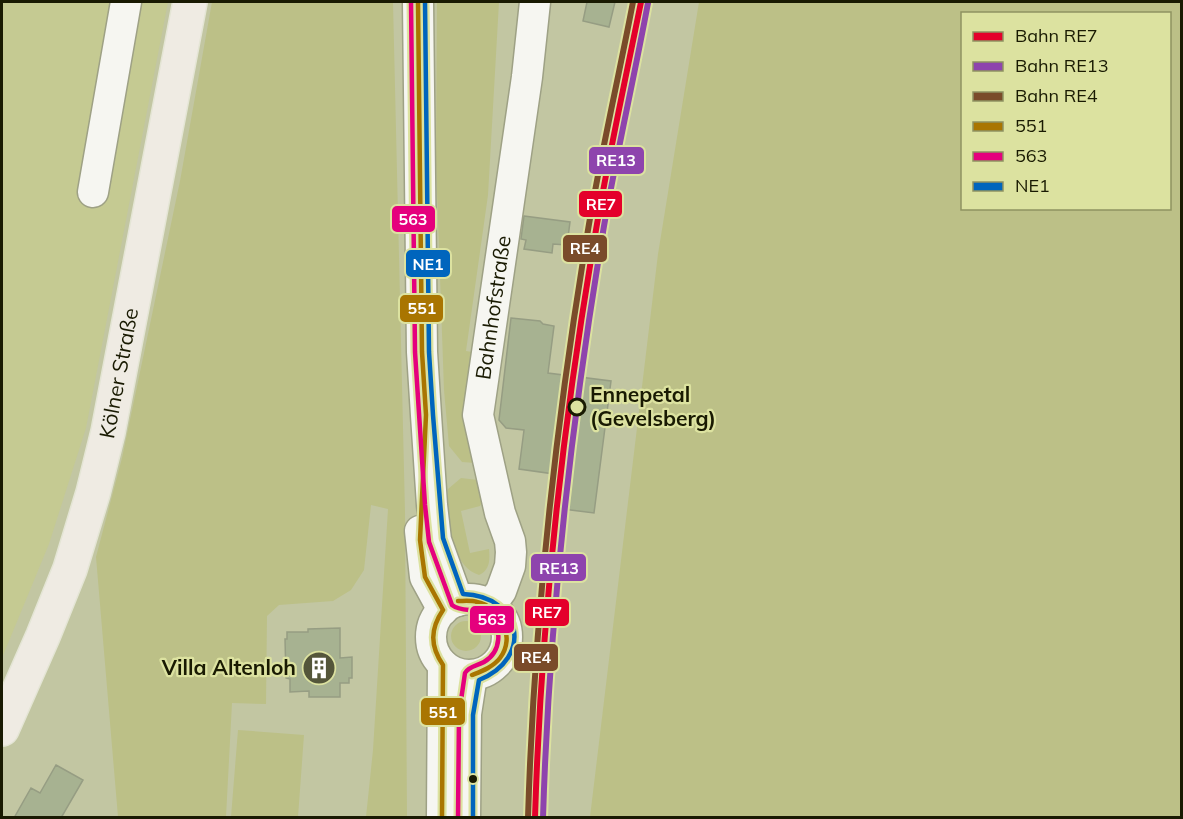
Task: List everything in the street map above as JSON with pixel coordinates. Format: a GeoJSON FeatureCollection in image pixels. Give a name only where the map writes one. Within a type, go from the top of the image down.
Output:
{"type":"FeatureCollection","features":[{"type":"Feature","properties":{"kind":"main road","name":"Kölner Straße"},"geometry":{"type":"LineString","coordinates":[[2,729],[66,578],[93,493],[108,432],[190,2]]}},
{"type":"Feature","properties":{"kind":"street"},"geometry":{"type":"LineString","coordinates":[[93,192],[126,2]]}},
{"type":"Feature","properties":{"kind":"street"},"geometry":{"type":"LineString","coordinates":[[418,2],[422,352],[432,506],[436,540],[451,605]]}},
{"type":"Feature","properties":{"kind":"street","name":"Bahnhofstraße"},"geometry":{"type":"LineString","coordinates":[[490,606],[501,591],[510,566],[511,552],[478,415],[527,77],[535,2]]}},
{"type":"Feature","properties":{"kind":"street"},"geometry":{"type":"LineString","coordinates":[[469,599],[490,606],[505,624],[506,647],[501,658],[483,673],[472,675],[461,675],[443,665],[432,644],[435,620],[451,605],[469,599]]}},
{"type":"Feature","properties":{"kind":"street"},"geometry":{"type":"LineString","coordinates":[[442,818],[443,665]]}},
{"type":"Feature","properties":{"kind":"street"},"geometry":{"type":"LineString","coordinates":[[465,818],[466,714],[472,675]]}},
{"type":"Feature","properties":{"kind":"shaded area"},"geometry":{"type":"Polygon","coordinates":[[[2,2],[168,2],[86,428],[49,544],[2,658],[2,2]]]}},
{"type":"Feature","properties":{"kind":"shaded area"},"geometry":{"type":"Polygon","coordinates":[[[212,2],[393,2],[405,512],[407,817],[366,817],[373,750],[388,509],[371,505],[364,570],[351,590],[333,601],[279,605],[267,616],[266,704],[232,703],[226,817],[118,817],[96,557],[122,458],[180,181],[212,2]]]}},
{"type":"Feature","properties":{"kind":"shaded area"},"geometry":{"type":"Polygon","coordinates":[[[437,2],[499,2],[488,195],[466,351],[472,352],[475,463],[462,462],[449,446],[444,390],[436,163],[437,2]]]}},
{"type":"Feature","properties":{"kind":"shaded area"},"geometry":{"type":"Polygon","coordinates":[[[699,2],[1181,2],[1181,817],[590,817],[658,254],[699,2]]]}},
{"type":"Feature","properties":{"kind":"shaded area"},"geometry":{"type":"Polygon","coordinates":[[[461,478],[478,480],[484,499],[480,506],[461,511],[470,553],[489,549],[487,567],[479,575],[469,570],[462,561],[451,538],[448,489],[461,478]]]}},
{"type":"Feature","properties":{"kind":"shaded area"},"geometry":{"type":"Polygon","coordinates":[[[466,621],[477,625],[481,636],[477,647],[466,651],[455,647],[451,636],[455,625],[466,621]]]}},
{"type":"Feature","properties":{"kind":"shaded area"},"geometry":{"type":"Polygon","coordinates":[[[238,730],[304,735],[298,817],[231,817],[238,730]]]}},
{"type":"Feature","properties":{"kind":"building"},"geometry":{"type":"Polygon","coordinates":[[[587,2],[615,2],[609,27],[583,21],[587,2]]]}},
{"type":"Feature","properties":{"kind":"building"},"geometry":{"type":"Polygon","coordinates":[[[524,216],[570,222],[567,245],[553,244],[552,253],[524,249],[526,240],[521,239],[524,216]]]}},
{"type":"Feature","properties":{"kind":"building"},"geometry":{"type":"Polygon","coordinates":[[[511,318],[540,321],[543,324],[554,326],[548,373],[611,381],[594,513],[563,509],[568,476],[519,469],[524,430],[506,428],[499,420],[511,318]]]}},
{"type":"Feature","properties":{"kind":"building","name":"Villa Altenloh"},"geometry":{"type":"Polygon","coordinates":[[[340,628],[340,658],[352,657],[352,678],[349,678],[349,683],[340,683],[340,697],[309,697],[309,691],[290,692],[290,679],[286,678],[285,639],[287,639],[287,632],[340,628]]]}},
{"type":"Feature","properties":{"kind":"building"},"geometry":{"type":"Polygon","coordinates":[[[56,765],[83,780],[61,818],[14,818],[31,788],[40,793],[56,765]]]}},
{"type":"Feature","properties":{"kind":"rail line","name":"RE4"},"geometry":{"type":"LineString","coordinates":[[528,818],[541,594],[566,372],[599,168],[633,2]]}},
{"type":"Feature","properties":{"kind":"rail line","name":"RE7"},"geometry":{"type":"LineString","coordinates":[[535,818],[542,669],[564,446],[597,224],[641,2]]}},
{"type":"Feature","properties":{"kind":"rail line","name":"RE13"},"geometry":{"type":"LineString","coordinates":[[543,818],[556,595],[581,373],[614,170],[648,3]]}},
{"type":"Feature","properties":{"kind":"transit line","name":"563"},"geometry":{"type":"LineString","coordinates":[[411,2],[415,352],[429,542],[452,605],[487,615],[496,626],[498,633],[497,646],[490,658],[465,673],[459,714],[458,818]]}},
{"type":"Feature","properties":{"kind":"transit line","name":"551"},"geometry":{"type":"LineString","coordinates":[[418,2],[422,352],[426,415],[420,540],[425,577],[443,610]]}},
{"type":"Feature","properties":{"kind":"transit line","name":"NE1"},"geometry":{"type":"LineString","coordinates":[[425,2],[429,352],[443,538],[463,594],[483,597],[498,605],[508,616],[514,630],[514,644],[508,658],[497,670],[479,680],[473,715],[473,818]]}},
{"type":"Feature","properties":{"kind":"transit line","name":"551"},"geometry":{"type":"LineString","coordinates":[[458,601],[472,601],[486,605],[499,616],[506,632],[505,650],[500,658],[491,666],[472,675]]}},
{"type":"Feature","properties":{"kind":"transit line","name":"551"},"geometry":{"type":"LineString","coordinates":[[442,818],[443,665],[436,651],[433,637],[443,610]]}},
{"type":"Feature","properties":{"kind":"place","name":"Ennepetal (Gevelsberg)"},"geometry":{"type":"Point","coordinates":[577,407]}},
{"type":"Feature","properties":{"kind":"place","name":"Villa Altenloh"},"geometry":{"type":"Point","coordinates":[319,668]}}]}
